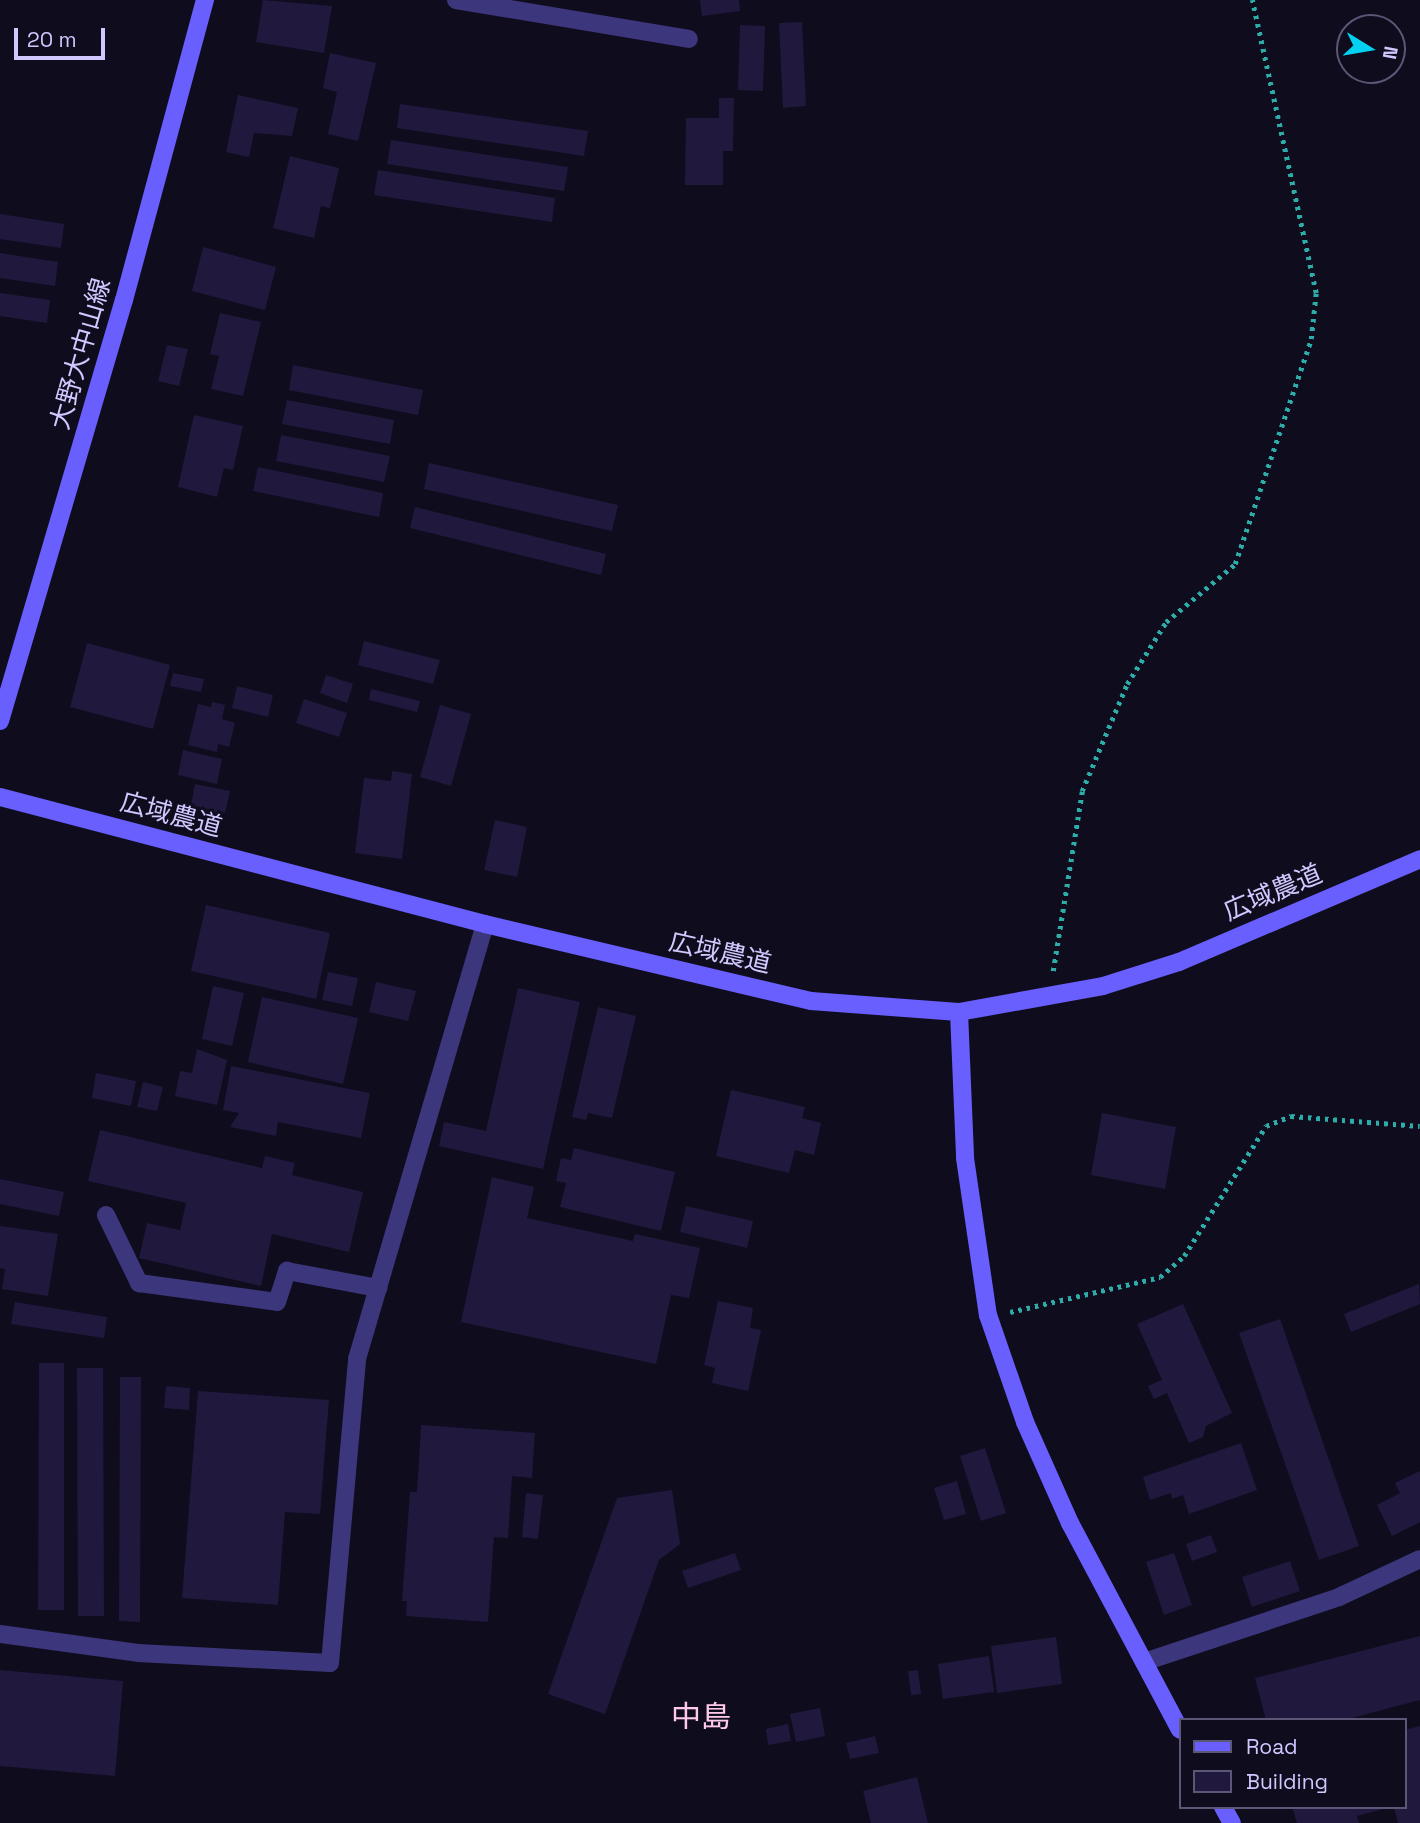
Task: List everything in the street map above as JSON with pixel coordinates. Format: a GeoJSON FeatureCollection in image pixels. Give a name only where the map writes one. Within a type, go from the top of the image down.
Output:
{"type":"FeatureCollection","features":[{"type":"Feature","properties":{"kind":"street","name":"大野大中山線"},"geometry":{"type":"LineString","coordinates":[[0,721],[124,300],[205,0]]}},
{"type":"Feature","properties":{"kind":"street"},"geometry":{"type":"LineString","coordinates":[[456,0],[689,39]]}},
{"type":"Feature","properties":{"kind":"street","name":"広域農道"},"geometry":{"type":"LineString","coordinates":[[0,797],[485,924],[811,1001],[960,1012],[1103,986],[1179,962],[1420,859]]}},
{"type":"Feature","properties":{"kind":"street"},"geometry":{"type":"LineString","coordinates":[[0,1634],[138,1653],[330,1663],[357,1359],[485,924]]}},
{"type":"Feature","properties":{"kind":"street"},"geometry":{"type":"LineString","coordinates":[[960,1012],[965,1158],[988,1315],[1025,1422],[1053,1485],[1178,1726]]}},
{"type":"Feature","properties":{"kind":"street"},"geometry":{"type":"LineString","coordinates":[[106,1215],[139,1283],[277,1302],[287,1271],[378,1288]]}},
{"type":"Feature","properties":{"kind":"street"},"geometry":{"type":"LineString","coordinates":[[1144,1662],[1339,1597],[1420,1559]]}},
{"type":"Feature","properties":{"kind":"path"},"geometry":{"type":"LineString","coordinates":[[1049,997],[1082,791],[1127,684],[1166,622],[1235,564],[1311,339],[1316,293],[1251,0]]}},
{"type":"Feature","properties":{"kind":"path"},"geometry":{"type":"LineString","coordinates":[[988,1315],[1160,1277],[1184,1256],[1266,1126],[1291,1116],[1420,1126]]}},
{"type":"Feature","properties":{"kind":"building"},"geometry":{"type":"Polygon","coordinates":[[[263,0],[332,6],[324,53],[256,42],[263,0]]]}},
{"type":"Feature","properties":{"kind":"building"},"geometry":{"type":"Polygon","coordinates":[[[700,0],[739,0],[740,11],[702,16],[700,0]]]}},
{"type":"Feature","properties":{"kind":"building"},"geometry":{"type":"Polygon","coordinates":[[[802,22],[806,106],[783,108],[779,23],[802,22]]]}},
{"type":"Feature","properties":{"kind":"building"},"geometry":{"type":"Polygon","coordinates":[[[740,25],[765,26],[763,91],[738,90],[740,25]]]}},
{"type":"Feature","properties":{"kind":"building"},"geometry":{"type":"Polygon","coordinates":[[[330,53],[376,63],[358,141],[328,134],[337,92],[323,88],[330,53]]]}},
{"type":"Feature","properties":{"kind":"building"},"geometry":{"type":"Polygon","coordinates":[[[238,95],[298,108],[292,136],[254,133],[249,157],[226,152],[238,95]]]}},
{"type":"Feature","properties":{"kind":"building"},"geometry":{"type":"Polygon","coordinates":[[[719,98],[734,98],[733,151],[723,151],[723,185],[685,185],[686,118],[719,118],[719,98]]]}},
{"type":"Feature","properties":{"kind":"building"},"geometry":{"type":"Polygon","coordinates":[[[400,104],[588,131],[584,156],[397,128],[400,104]]]}},
{"type":"Feature","properties":{"kind":"building"},"geometry":{"type":"Polygon","coordinates":[[[391,140],[568,167],[564,191],[387,164],[391,140]]]}},
{"type":"Feature","properties":{"kind":"building"},"geometry":{"type":"Polygon","coordinates":[[[290,156],[339,168],[330,208],[321,206],[314,238],[273,228],[290,156]]]}},
{"type":"Feature","properties":{"kind":"building"},"geometry":{"type":"Polygon","coordinates":[[[378,170],[555,198],[552,222],[374,195],[378,170]]]}},
{"type":"Feature","properties":{"kind":"building"},"geometry":{"type":"Polygon","coordinates":[[[0,214],[64,224],[61,248],[0,239],[0,214]]]}},
{"type":"Feature","properties":{"kind":"building"},"geometry":{"type":"Polygon","coordinates":[[[203,247],[276,267],[265,310],[192,291],[203,247]]]}},
{"type":"Feature","properties":{"kind":"building"},"geometry":{"type":"Polygon","coordinates":[[[0,253],[58,262],[55,286],[0,278],[0,253]]]}},
{"type":"Feature","properties":{"kind":"building"},"geometry":{"type":"Polygon","coordinates":[[[0,293],[50,300],[47,323],[0,316],[0,293]]]}},
{"type":"Feature","properties":{"kind":"building"},"geometry":{"type":"Polygon","coordinates":[[[220,313],[261,322],[243,396],[211,389],[219,356],[210,354],[220,313]]]}},
{"type":"Feature","properties":{"kind":"building"},"geometry":{"type":"Polygon","coordinates":[[[167,345],[188,349],[179,386],[158,381],[167,345]]]}},
{"type":"Feature","properties":{"kind":"building"},"geometry":{"type":"Polygon","coordinates":[[[293,365],[423,390],[418,415],[289,390],[293,365]]]}},
{"type":"Feature","properties":{"kind":"building"},"geometry":{"type":"Polygon","coordinates":[[[287,400],[394,420],[390,444],[282,424],[287,400]]]}},
{"type":"Feature","properties":{"kind":"building"},"geometry":{"type":"Polygon","coordinates":[[[194,415],[243,426],[233,470],[224,468],[217,497],[178,487],[194,415]]]}},
{"type":"Feature","properties":{"kind":"building"},"geometry":{"type":"Polygon","coordinates":[[[281,435],[390,456],[384,482],[276,461],[281,435]]]}},
{"type":"Feature","properties":{"kind":"building"},"geometry":{"type":"Polygon","coordinates":[[[429,463],[618,505],[612,531],[424,489],[429,463]]]}},
{"type":"Feature","properties":{"kind":"building"},"geometry":{"type":"Polygon","coordinates":[[[258,467],[383,493],[379,517],[253,491],[258,467]]]}},
{"type":"Feature","properties":{"kind":"building"},"geometry":{"type":"Polygon","coordinates":[[[415,507],[606,554],[601,575],[410,528],[415,507]]]}},
{"type":"Feature","properties":{"kind":"building"},"geometry":{"type":"Polygon","coordinates":[[[364,641],[440,660],[433,684],[358,665],[364,641]]]}},
{"type":"Feature","properties":{"kind":"building"},"geometry":{"type":"Polygon","coordinates":[[[87,643],[170,665],[153,729],[70,707],[87,643]]]}},
{"type":"Feature","properties":{"kind":"building"},"geometry":{"type":"Polygon","coordinates":[[[173,673],[204,679],[201,692],[170,686],[173,673]]]}},
{"type":"Feature","properties":{"kind":"building"},"geometry":{"type":"Polygon","coordinates":[[[326,675],[353,684],[347,703],[320,693],[326,675]]]}},
{"type":"Feature","properties":{"kind":"building"},"geometry":{"type":"Polygon","coordinates":[[[237,686],[273,695],[268,717],[232,708],[237,686]]]}},
{"type":"Feature","properties":{"kind":"building"},"geometry":{"type":"Polygon","coordinates":[[[371,689],[420,701],[417,712],[369,700],[371,689]]]}},
{"type":"Feature","properties":{"kind":"building"},"geometry":{"type":"Polygon","coordinates":[[[304,699],[347,713],[339,737],[296,723],[304,699]]]}},
{"type":"Feature","properties":{"kind":"building"},"geometry":{"type":"Polygon","coordinates":[[[212,702],[225,705],[222,719],[235,723],[229,747],[218,744],[217,752],[188,745],[198,704],[211,707],[212,702]]]}},
{"type":"Feature","properties":{"kind":"building"},"geometry":{"type":"Polygon","coordinates":[[[440,705],[471,714],[451,786],[420,777],[440,705]]]}},
{"type":"Feature","properties":{"kind":"building"},"geometry":{"type":"Polygon","coordinates":[[[183,750],[222,759],[217,784],[178,775],[183,750]]]}},
{"type":"Feature","properties":{"kind":"building"},"geometry":{"type":"Polygon","coordinates":[[[392,771],[412,774],[402,859],[355,853],[364,778],[391,781],[392,771]]]}},
{"type":"Feature","properties":{"kind":"building"},"geometry":{"type":"Polygon","coordinates":[[[195,784],[230,791],[224,817],[190,810],[195,784]]]}},
{"type":"Feature","properties":{"kind":"building"},"geometry":{"type":"Polygon","coordinates":[[[495,820],[527,827],[517,877],[484,870],[495,820]]]}},
{"type":"Feature","properties":{"kind":"building"},"geometry":{"type":"Polygon","coordinates":[[[206,905],[330,933],[316,999],[191,971],[206,905]]]}},
{"type":"Feature","properties":{"kind":"building"},"geometry":{"type":"Polygon","coordinates":[[[328,972],[358,978],[352,1006],[322,1000],[328,972]]]}},
{"type":"Feature","properties":{"kind":"building"},"geometry":{"type":"Polygon","coordinates":[[[376,982],[416,991],[408,1021],[369,1012],[376,982]]]}},
{"type":"Feature","properties":{"kind":"building"},"geometry":{"type":"Polygon","coordinates":[[[213,986],[244,993],[232,1046],[202,1039],[213,986]]]}},
{"type":"Feature","properties":{"kind":"building"},"geometry":{"type":"Polygon","coordinates":[[[518,988],[580,1002],[543,1169],[439,1146],[444,1122],[486,1131],[518,988]]]}},
{"type":"Feature","properties":{"kind":"building"},"geometry":{"type":"Polygon","coordinates":[[[262,997],[358,1018],[343,1084],[248,1062],[262,997]]]}},
{"type":"Feature","properties":{"kind":"building"},"geometry":{"type":"Polygon","coordinates":[[[598,1007],[636,1016],[612,1118],[588,1113],[586,1120],[572,1117],[598,1007]]]}},
{"type":"Feature","properties":{"kind":"building"},"geometry":{"type":"Polygon","coordinates":[[[197,1049],[227,1060],[217,1105],[175,1096],[180,1071],[192,1073],[197,1049]]]}},
{"type":"Feature","properties":{"kind":"building"},"geometry":{"type":"Polygon","coordinates":[[[231,1066],[370,1093],[361,1138],[278,1122],[276,1136],[230,1127],[239,1113],[223,1110],[231,1066]]]}},
{"type":"Feature","properties":{"kind":"building"},"geometry":{"type":"Polygon","coordinates":[[[96,1073],[136,1081],[131,1106],[92,1098],[96,1073]]]}},
{"type":"Feature","properties":{"kind":"building"},"geometry":{"type":"Polygon","coordinates":[[[143,1082],[163,1087],[157,1111],[137,1107],[143,1082]]]}},
{"type":"Feature","properties":{"kind":"building"},"geometry":{"type":"Polygon","coordinates":[[[731,1090],[805,1107],[802,1118],[821,1123],[814,1155],[795,1150],[789,1173],[716,1156],[731,1090]]]}},
{"type":"Feature","properties":{"kind":"building"},"geometry":{"type":"Polygon","coordinates":[[[1102,1113],[1176,1127],[1165,1189],[1091,1175],[1102,1113]]]}},
{"type":"Feature","properties":{"kind":"building"},"geometry":{"type":"Polygon","coordinates":[[[100,1130],[262,1168],[265,1156],[295,1163],[292,1175],[363,1192],[349,1252],[272,1234],[261,1286],[139,1258],[147,1223],[180,1230],[186,1203],[88,1181],[100,1130]]]}},
{"type":"Feature","properties":{"kind":"building"},"geometry":{"type":"Polygon","coordinates":[[[574,1148],[675,1172],[661,1231],[560,1207],[566,1183],[556,1181],[561,1158],[571,1160],[574,1148]]]}},
{"type":"Feature","properties":{"kind":"building"},"geometry":{"type":"Polygon","coordinates":[[[492,1177],[534,1187],[527,1218],[633,1241],[635,1234],[700,1248],[689,1298],[671,1295],[656,1364],[461,1322],[492,1177]]]}},
{"type":"Feature","properties":{"kind":"building"},"geometry":{"type":"Polygon","coordinates":[[[0,1179],[64,1192],[59,1216],[0,1204],[0,1179]]]}},
{"type":"Feature","properties":{"kind":"building"},"geometry":{"type":"Polygon","coordinates":[[[686,1206],[753,1221],[747,1248],[680,1232],[686,1206]]]}},
{"type":"Feature","properties":{"kind":"building"},"geometry":{"type":"Polygon","coordinates":[[[0,1226],[58,1234],[48,1296],[2,1289],[5,1269],[0,1268],[0,1226]]]}},
{"type":"Feature","properties":{"kind":"building"},"geometry":{"type":"Polygon","coordinates":[[[1419,1284],[1420,1304],[1351,1332],[1344,1314],[1419,1284]]]}},
{"type":"Feature","properties":{"kind":"building"},"geometry":{"type":"Polygon","coordinates":[[[718,1301],[753,1308],[750,1328],[761,1330],[748,1391],[712,1383],[715,1368],[704,1365],[718,1301]]]}},
{"type":"Feature","properties":{"kind":"building"},"geometry":{"type":"Polygon","coordinates":[[[15,1302],[107,1317],[104,1338],[11,1324],[15,1302]]]}},
{"type":"Feature","properties":{"kind":"building"},"geometry":{"type":"Polygon","coordinates":[[[1183,1304],[1232,1413],[1206,1426],[1203,1437],[1189,1443],[1167,1393],[1154,1399],[1148,1386],[1162,1380],[1137,1324],[1183,1304]]]}},
{"type":"Feature","properties":{"kind":"building"},"geometry":{"type":"Polygon","coordinates":[[[1280,1319],[1359,1546],[1319,1560],[1239,1333],[1280,1319]]]}},
{"type":"Feature","properties":{"kind":"building"},"geometry":{"type":"Polygon","coordinates":[[[39,1363],[64,1363],[64,1610],[38,1610],[39,1363]]]}},
{"type":"Feature","properties":{"kind":"building"},"geometry":{"type":"Polygon","coordinates":[[[77,1368],[103,1368],[104,1616],[78,1616],[77,1368]]]}},
{"type":"Feature","properties":{"kind":"building"},"geometry":{"type":"Polygon","coordinates":[[[120,1377],[141,1377],[140,1622],[119,1621],[120,1377]]]}},
{"type":"Feature","properties":{"kind":"building"},"geometry":{"type":"Polygon","coordinates":[[[166,1386],[190,1388],[189,1410],[164,1408],[166,1386]]]}},
{"type":"Feature","properties":{"kind":"building"},"geometry":{"type":"Polygon","coordinates":[[[198,1391],[329,1400],[320,1514],[285,1512],[278,1605],[182,1598],[198,1391]]]}},
{"type":"Feature","properties":{"kind":"building"},"geometry":{"type":"Polygon","coordinates":[[[421,1425],[535,1433],[532,1478],[512,1476],[508,1538],[494,1537],[488,1622],[406,1616],[407,1601],[402,1601],[410,1492],[417,1492],[421,1425]]]}},
{"type":"Feature","properties":{"kind":"building"},"geometry":{"type":"Polygon","coordinates":[[[1241,1443],[1257,1490],[1189,1514],[1183,1495],[1172,1499],[1171,1493],[1150,1500],[1143,1477],[1241,1443]]]}},
{"type":"Feature","properties":{"kind":"building"},"geometry":{"type":"Polygon","coordinates":[[[985,1448],[1006,1513],[981,1521],[960,1456],[985,1448]]]}},
{"type":"Feature","properties":{"kind":"building"},"geometry":{"type":"Polygon","coordinates":[[[1420,1471],[1420,1522],[1392,1536],[1377,1505],[1400,1493],[1395,1483],[1420,1471]]]}},
{"type":"Feature","properties":{"kind":"building"},"geometry":{"type":"Polygon","coordinates":[[[957,1481],[966,1514],[944,1520],[934,1488],[957,1481]]]}},
{"type":"Feature","properties":{"kind":"building"},"geometry":{"type":"Polygon","coordinates":[[[672,1490],[680,1544],[659,1560],[605,1714],[548,1694],[617,1498],[672,1490]]]}},
{"type":"Feature","properties":{"kind":"building"},"geometry":{"type":"Polygon","coordinates":[[[526,1493],[543,1495],[538,1539],[522,1537],[526,1493]]]}},
{"type":"Feature","properties":{"kind":"building"},"geometry":{"type":"Polygon","coordinates":[[[1211,1535],[1217,1552],[1192,1561],[1186,1544],[1211,1535]]]}},
{"type":"Feature","properties":{"kind":"building"},"geometry":{"type":"Polygon","coordinates":[[[735,1553],[741,1570],[688,1588],[682,1571],[735,1553]]]}},
{"type":"Feature","properties":{"kind":"building"},"geometry":{"type":"Polygon","coordinates":[[[1174,1553],[1192,1605],[1164,1615],[1146,1562],[1174,1553]]]}},
{"type":"Feature","properties":{"kind":"building"},"geometry":{"type":"Polygon","coordinates":[[[1290,1561],[1300,1591],[1252,1607],[1242,1577],[1290,1561]]]}},
{"type":"Feature","properties":{"kind":"building"},"geometry":{"type":"Polygon","coordinates":[[[1420,1636],[1420,1700],[1352,1718],[1265,1718],[1255,1678],[1420,1636]]]}},
{"type":"Feature","properties":{"kind":"building"},"geometry":{"type":"Polygon","coordinates":[[[1056,1637],[1062,1684],[997,1693],[991,1646],[1056,1637]]]}},
{"type":"Feature","properties":{"kind":"building"},"geometry":{"type":"Polygon","coordinates":[[[989,1656],[994,1692],[943,1699],[938,1664],[989,1656]]]}},
{"type":"Feature","properties":{"kind":"building"},"geometry":{"type":"Polygon","coordinates":[[[0,1670],[123,1681],[115,1776],[0,1766],[0,1670]]]}},
{"type":"Feature","properties":{"kind":"building"},"geometry":{"type":"Polygon","coordinates":[[[918,1670],[921,1694],[911,1695],[908,1671],[918,1670]]]}},
{"type":"Feature","properties":{"kind":"building"},"geometry":{"type":"Polygon","coordinates":[[[820,1708],[825,1736],[796,1742],[790,1714],[820,1708]]]}},
{"type":"Feature","properties":{"kind":"building"},"geometry":{"type":"Polygon","coordinates":[[[788,1724],[791,1741],[768,1745],[766,1729],[788,1724]]]}},
{"type":"Feature","properties":{"kind":"building"},"geometry":{"type":"Polygon","coordinates":[[[1420,1726],[1420,1823],[1398,1823],[1394,1809],[1406,1809],[1406,1730],[1420,1726]]]}},
{"type":"Feature","properties":{"kind":"building"},"geometry":{"type":"Polygon","coordinates":[[[875,1736],[879,1753],[850,1759],[846,1743],[875,1736]]]}},
{"type":"Feature","properties":{"kind":"building"},"geometry":{"type":"Polygon","coordinates":[[[917,1777],[928,1823],[871,1823],[863,1791],[917,1777]]]}},
{"type":"Feature","properties":{"kind":"building"},"geometry":{"type":"Polygon","coordinates":[[[1293,1809],[1383,1809],[1357,1816],[1359,1823],[1297,1823],[1293,1809]]]}},
{"type":"Feature","properties":{"kind":"district","name":"中島"},"geometry":{"type":"Point","coordinates":[701,1717]}}]}
